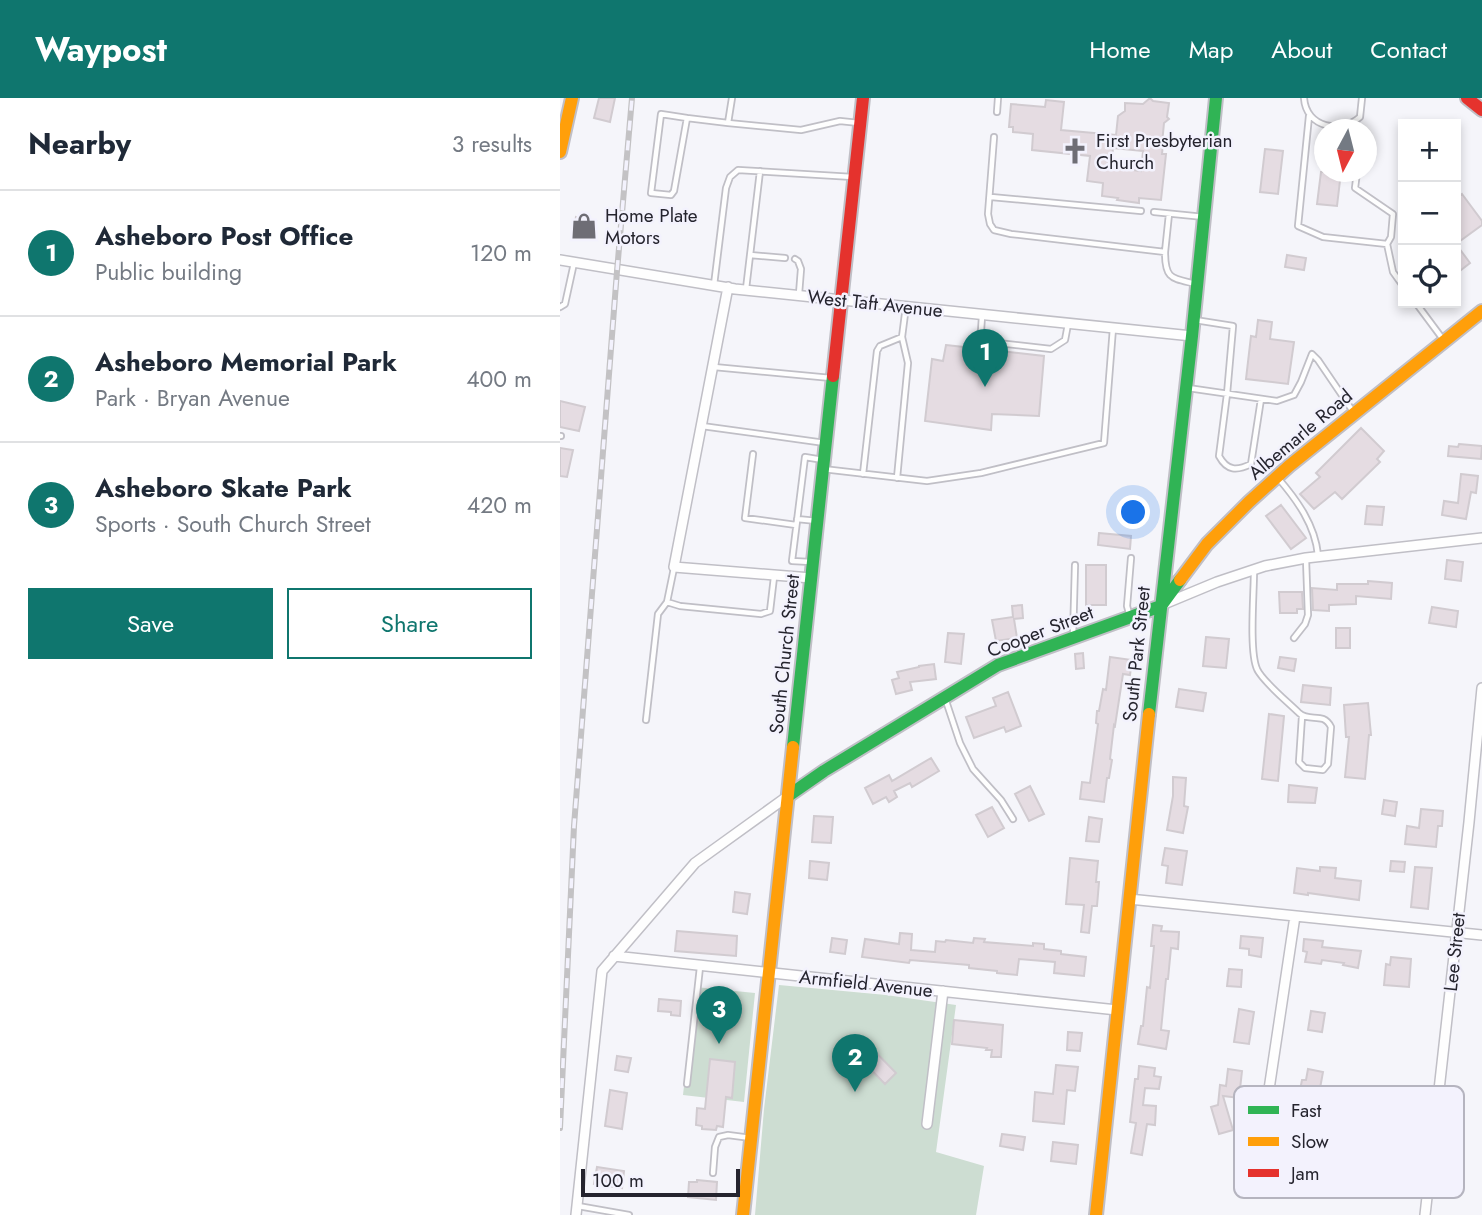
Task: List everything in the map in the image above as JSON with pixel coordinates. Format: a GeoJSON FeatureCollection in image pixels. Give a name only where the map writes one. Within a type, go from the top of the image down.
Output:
{"type":"FeatureCollection","features":[{"type":"Feature","properties":{"kind":"main road"},"geometry":{"type":"LineString","coordinates":[[561,146],[572,98]]}},
{"type":"Feature","properties":{"kind":"main road","name":"South Church Street"},"geometry":{"type":"LineString","coordinates":[[743,1215],[863,98]]}},
{"type":"Feature","properties":{"kind":"main road","name":"South Park Street"},"geometry":{"type":"LineString","coordinates":[[1096,1215],[1216,98]]}},
{"type":"Feature","properties":{"kind":"main road"},"geometry":{"type":"LineString","coordinates":[[1467,98],[1482,110]]}},
{"type":"Feature","properties":{"kind":"main road","name":"Albemarle Road"},"geometry":{"type":"LineString","coordinates":[[1161,606],[1207,544],[1277,477],[1482,311]]}},
{"type":"Feature","properties":{"kind":"main road","name":"Cooper Street"},"geometry":{"type":"LineString","coordinates":[[788,796],[835,764],[998,665],[1073,638],[1102,622],[1130,618],[1161,606]]}},
{"type":"Feature","properties":{"kind":"street","name":"West Taft Avenue"},"geometry":{"type":"LineString","coordinates":[[560,260],[746,290],[1192,336]]}},
{"type":"Feature","properties":{"kind":"street"},"geometry":{"type":"LineString","coordinates":[[728,287],[674,567],[811,578]]}},
{"type":"Feature","properties":{"kind":"street","name":"Cooper Street"},"geometry":{"type":"LineString","coordinates":[[1161,606],[1217,582],[1306,558],[1482,538]]}},
{"type":"Feature","properties":{"kind":"street","name":"Lee Street"},"geometry":{"type":"LineString","coordinates":[[1440,1086],[1482,688]]}},
{"type":"Feature","properties":{"kind":"street","name":"Cooper Street"},"geometry":{"type":"LineString","coordinates":[[576,1210],[602,971],[695,863],[788,796]]}},
{"type":"Feature","properties":{"kind":"street"},"geometry":{"type":"LineString","coordinates":[[1129,899],[1482,935]]}},
{"type":"Feature","properties":{"kind":"street"},"geometry":{"type":"LineString","coordinates":[[1270,1086],[1295,916]]}},
{"type":"Feature","properties":{"kind":"street","name":"Armfield Avenue"},"geometry":{"type":"LineString","coordinates":[[614,956],[1117,1010]]}},
{"type":"Feature","properties":{"kind":"street"},"geometry":{"type":"LineString","coordinates":[[928,1124],[943,991]]}},
{"type":"Feature","properties":{"kind":"lane"},"geometry":{"type":"LineString","coordinates":[[728,122],[732,98]]}},
{"type":"Feature","properties":{"kind":"lane"},"geometry":{"type":"LineString","coordinates":[[997,112],[998,98]]}},
{"type":"Feature","properties":{"kind":"lane"},"geometry":{"type":"LineString","coordinates":[[1304,98],[1304,105],[1314,120]]}},
{"type":"Feature","properties":{"kind":"lane"},"geometry":{"type":"LineString","coordinates":[[1358,119],[1362,98]]}},
{"type":"Feature","properties":{"kind":"lane"},"geometry":{"type":"LineString","coordinates":[[687,118],[674,191],[671,195],[651,193],[661,114],[801,130],[840,121],[860,123]]}},
{"type":"Feature","properties":{"kind":"lane"},"geometry":{"type":"LineString","coordinates":[[1309,116],[1298,226],[1323,237],[1387,244]]}},
{"type":"Feature","properties":{"kind":"lane"},"geometry":{"type":"LineString","coordinates":[[994,137],[988,214],[989,224],[994,230],[1165,252]]}},
{"type":"Feature","properties":{"kind":"lane"},"geometry":{"type":"LineString","coordinates":[[714,285],[722,207],[730,177],[738,170],[854,177]]}},
{"type":"Feature","properties":{"kind":"lane"},"geometry":{"type":"LineString","coordinates":[[746,290],[760,171]]}},
{"type":"Feature","properties":{"kind":"lane"},"geometry":{"type":"LineString","coordinates":[[1356,182],[1355,188],[1393,214],[1391,237],[1387,244],[1392,272],[1398,280]]}},
{"type":"Feature","properties":{"kind":"lane"},"geometry":{"type":"LineString","coordinates":[[990,197],[1141,211]]}},
{"type":"Feature","properties":{"kind":"lane"},"geometry":{"type":"LineString","coordinates":[[1154,212],[1205,217]]}},
{"type":"Feature","properties":{"kind":"lane"},"geometry":{"type":"LineString","coordinates":[[1169,214],[1165,252],[1167,272],[1171,278],[1198,284]]}},
{"type":"Feature","properties":{"kind":"lane"},"geometry":{"type":"LineString","coordinates":[[750,255],[785,258]]}},
{"type":"Feature","properties":{"kind":"lane"},"geometry":{"type":"LineString","coordinates":[[794,259],[798,261],[801,269],[799,294]]}},
{"type":"Feature","properties":{"kind":"lane"},"geometry":{"type":"LineString","coordinates":[[560,307],[565,304],[574,262]]}},
{"type":"Feature","properties":{"kind":"lane"},"geometry":{"type":"LineString","coordinates":[[897,478],[908,363],[902,337],[906,306]]}},
{"type":"Feature","properties":{"kind":"lane"},"geometry":{"type":"LineString","coordinates":[[1420,308],[1444,341]]}},
{"type":"Feature","properties":{"kind":"lane"},"geometry":{"type":"LineString","coordinates":[[982,314],[981,331],[989,342],[1051,349],[1065,340],[1068,323]]}},
{"type":"Feature","properties":{"kind":"lane"},"geometry":{"type":"LineString","coordinates":[[1194,320],[1233,326],[1219,456],[1223,463],[1231,468],[1241,469],[1251,464],[1261,399]]}},
{"type":"Feature","properties":{"kind":"lane"},"geometry":{"type":"LineString","coordinates":[[813,562],[792,561],[805,457],[824,465],[863,474],[927,481],[981,473],[1104,443],[1113,327]]}},
{"type":"Feature","properties":{"kind":"lane"},"geometry":{"type":"LineString","coordinates":[[863,474],[877,351],[880,346],[902,337]]}},
{"type":"Feature","properties":{"kind":"lane"},"geometry":{"type":"LineString","coordinates":[[1186,388],[1277,401],[1294,395],[1312,354],[1354,414]]}},
{"type":"Feature","properties":{"kind":"lane"},"geometry":{"type":"LineString","coordinates":[[713,367],[833,379]]}},
{"type":"Feature","properties":{"kind":"lane"},"geometry":{"type":"LineString","coordinates":[[701,426],[826,443]]}},
{"type":"Feature","properties":{"kind":"lane"},"geometry":{"type":"LineString","coordinates":[[754,454],[745,518],[817,521]]}},
{"type":"Feature","properties":{"kind":"lane"},"geometry":{"type":"LineString","coordinates":[[1277,477],[1298,502],[1317,543],[1318,557]]}},
{"type":"Feature","properties":{"kind":"lane"},"geometry":{"type":"LineString","coordinates":[[1130,618],[1127,606],[1131,558]]}},
{"type":"Feature","properties":{"kind":"lane"},"geometry":{"type":"LineString","coordinates":[[1294,638],[1305,624],[1308,615],[1306,558]]}},
{"type":"Feature","properties":{"kind":"lane"},"geometry":{"type":"LineString","coordinates":[[1073,638],[1074,565]]}},
{"type":"Feature","properties":{"kind":"lane"},"geometry":{"type":"LineString","coordinates":[[646,720],[658,614],[667,602],[674,567]]}},
{"type":"Feature","properties":{"kind":"lane"},"geometry":{"type":"LineString","coordinates":[[1254,570],[1256,668],[1302,716],[1325,719],[1331,727],[1328,765],[1323,770],[1305,768],[1299,762],[1302,716]]}},
{"type":"Feature","properties":{"kind":"lane"},"geometry":{"type":"LineString","coordinates":[[667,602],[680,606],[761,614],[770,611],[774,575]]}},
{"type":"Feature","properties":{"kind":"lane"},"geometry":{"type":"LineString","coordinates":[[944,697],[960,743],[973,769],[1001,800],[1013,819]]}},
{"type":"Feature","properties":{"kind":"lane"},"geometry":{"type":"LineString","coordinates":[[687,1084],[700,966]]}},
{"type":"Feature","properties":{"kind":"lane"},"geometry":{"type":"LineString","coordinates":[[713,1173],[715,1147],[719,1137],[727,1135],[751,1138]]}},
{"type":"Feature","properties":{"kind":"lane"},"geometry":{"type":"LineString","coordinates":[[576,1210],[629,1215]]}},
{"type":"Feature","properties":{"kind":"green space"},"geometry":{"type":"Polygon","coordinates":[[[779,985],[956,1005],[936,1152],[984,1166],[976,1215],[755,1215],[779,985]]]}},
{"type":"Feature","properties":{"kind":"green space"},"geometry":{"type":"Polygon","coordinates":[[[695,987],[755,993],[744,1102],[683,1095],[695,987]]]}},
{"type":"Feature","properties":{"kind":"building"},"geometry":{"type":"Polygon","coordinates":[[[599,98],[615,98],[610,122],[594,118],[599,98]]]}},
{"type":"Feature","properties":{"kind":"building","name":"First Presbyterian Church"},"geometry":{"type":"Polygon","coordinates":[[[1150,98],[1153,101],[1169,103],[1169,119],[1164,123],[1162,144],[1162,154],[1166,154],[1161,200],[1139,198],[1139,203],[1102,196],[1103,183],[1087,181],[1090,156],[1032,150],[1033,134],[1013,132],[1013,127],[1009,127],[1011,104],[1045,107],[1046,100],[1064,102],[1061,130],[1116,135],[1118,116],[1125,111],[1125,103],[1143,104],[1150,98]],[[1113,148],[1111,167],[1141,171],[1143,151],[1113,148]]]}},
{"type":"Feature","properties":{"kind":"building"},"geometry":{"type":"Polygon","coordinates":[[[1265,149],[1283,151],[1278,194],[1260,192],[1265,149]]]}},
{"type":"Feature","properties":{"kind":"building"},"geometry":{"type":"Polygon","coordinates":[[[1320,182],[1340,182],[1337,206],[1317,204],[1320,182]]]}},
{"type":"Feature","properties":{"kind":"building"},"geometry":{"type":"Polygon","coordinates":[[[1462,194],[1482,221],[1482,225],[1461,240],[1462,194]]]}},
{"type":"Feature","properties":{"kind":"building"},"geometry":{"type":"Polygon","coordinates":[[[576,217],[596,221],[593,235],[573,231],[576,217]]]}},
{"type":"Feature","properties":{"kind":"building"},"geometry":{"type":"Polygon","coordinates":[[[1461,251],[1470,263],[1461,270],[1461,251]]]}},
{"type":"Feature","properties":{"kind":"building"},"geometry":{"type":"Polygon","coordinates":[[[1287,255],[1306,258],[1304,270],[1285,267],[1287,255]]]}},
{"type":"Feature","properties":{"kind":"building"},"geometry":{"type":"Polygon","coordinates":[[[1258,320],[1272,322],[1270,339],[1294,342],[1288,384],[1246,379],[1251,336],[1256,337],[1258,320]]]}},
{"type":"Feature","properties":{"kind":"building"},"geometry":{"type":"Polygon","coordinates":[[[946,345],[1044,356],[1039,416],[992,414],[991,430],[925,421],[932,359],[943,361],[946,345]]]}},
{"type":"Feature","properties":{"kind":"building"},"geometry":{"type":"Polygon","coordinates":[[[560,401],[585,407],[579,431],[560,427],[560,401]]]}},
{"type":"Feature","properties":{"kind":"building"},"geometry":{"type":"Polygon","coordinates":[[[1361,428],[1384,451],[1377,459],[1380,462],[1342,499],[1335,492],[1314,509],[1300,494],[1320,477],[1316,473],[1361,428]]]}},
{"type":"Feature","properties":{"kind":"building"},"geometry":{"type":"Polygon","coordinates":[[[1459,444],[1482,446],[1481,459],[1448,456],[1449,446],[1458,447],[1459,444]]]}},
{"type":"Feature","properties":{"kind":"building"},"geometry":{"type":"Polygon","coordinates":[[[560,448],[573,450],[567,477],[560,476],[560,448]]]}},
{"type":"Feature","properties":{"kind":"building"},"geometry":{"type":"Polygon","coordinates":[[[1461,474],[1478,476],[1476,493],[1471,492],[1466,519],[1442,515],[1444,501],[1458,503],[1461,474]]]}},
{"type":"Feature","properties":{"kind":"building"},"geometry":{"type":"Polygon","coordinates":[[[1281,505],[1306,538],[1291,549],[1266,516],[1281,505]]]}},
{"type":"Feature","properties":{"kind":"building"},"geometry":{"type":"Polygon","coordinates":[[[1367,506],[1384,507],[1382,525],[1365,524],[1367,506]]]}},
{"type":"Feature","properties":{"kind":"building"},"geometry":{"type":"Polygon","coordinates":[[[1099,533],[1131,536],[1130,549],[1098,545],[1099,533]]]}},
{"type":"Feature","properties":{"kind":"building"},"geometry":{"type":"Polygon","coordinates":[[[1447,560],[1463,562],[1461,581],[1445,579],[1447,560]]]}},
{"type":"Feature","properties":{"kind":"building"},"geometry":{"type":"Polygon","coordinates":[[[1086,565],[1106,565],[1106,605],[1086,605],[1086,565]]]}},
{"type":"Feature","properties":{"kind":"building"},"geometry":{"type":"Polygon","coordinates":[[[1368,581],[1392,583],[1391,599],[1356,596],[1356,604],[1329,605],[1329,611],[1313,610],[1312,588],[1337,590],[1337,584],[1368,584],[1368,581]]]}},
{"type":"Feature","properties":{"kind":"building"},"geometry":{"type":"Polygon","coordinates":[[[1279,592],[1302,592],[1303,609],[1297,609],[1297,613],[1280,613],[1279,592]]]}},
{"type":"Feature","properties":{"kind":"building"},"geometry":{"type":"Polygon","coordinates":[[[1022,605],[1023,618],[1014,619],[1017,638],[996,641],[992,620],[1013,617],[1012,606],[1022,605]]]}},
{"type":"Feature","properties":{"kind":"building"},"geometry":{"type":"Polygon","coordinates":[[[1432,607],[1458,611],[1456,627],[1429,623],[1432,607]]]}},
{"type":"Feature","properties":{"kind":"building"},"geometry":{"type":"Polygon","coordinates":[[[1336,628],[1350,628],[1350,648],[1336,648],[1336,628]]]}},
{"type":"Feature","properties":{"kind":"building"},"geometry":{"type":"Polygon","coordinates":[[[948,633],[964,634],[961,664],[945,662],[948,633]]]}},
{"type":"Feature","properties":{"kind":"building"},"geometry":{"type":"Polygon","coordinates":[[[1206,637],[1229,639],[1226,668],[1203,666],[1206,637]]]}},
{"type":"Feature","properties":{"kind":"building"},"geometry":{"type":"Polygon","coordinates":[[[1083,653],[1084,668],[1076,669],[1075,654],[1083,653]]]}},
{"type":"Feature","properties":{"kind":"building"},"geometry":{"type":"Polygon","coordinates":[[[1110,657],[1132,660],[1130,675],[1123,674],[1104,802],[1080,799],[1082,782],[1090,783],[1098,724],[1097,711],[1103,689],[1106,690],[1110,657]]]}},
{"type":"Feature","properties":{"kind":"building"},"geometry":{"type":"Polygon","coordinates":[[[1280,657],[1296,659],[1294,671],[1278,668],[1280,657]]]}},
{"type":"Feature","properties":{"kind":"building"},"geometry":{"type":"Polygon","coordinates":[[[934,664],[936,679],[910,682],[912,690],[896,694],[892,680],[899,678],[897,672],[934,664]]]}},
{"type":"Feature","properties":{"kind":"building"},"geometry":{"type":"Polygon","coordinates":[[[1303,685],[1331,688],[1330,705],[1301,702],[1303,685]]]}},
{"type":"Feature","properties":{"kind":"building"},"geometry":{"type":"Polygon","coordinates":[[[1179,689],[1206,693],[1203,711],[1176,707],[1179,689]]]}},
{"type":"Feature","properties":{"kind":"building"},"geometry":{"type":"Polygon","coordinates":[[[1008,692],[1021,726],[1006,732],[1004,727],[974,738],[966,717],[996,706],[993,698],[1008,692]]]}},
{"type":"Feature","properties":{"kind":"building"},"geometry":{"type":"Polygon","coordinates":[[[1368,703],[1371,735],[1365,779],[1345,777],[1349,737],[1346,737],[1344,705],[1368,703]]]}},
{"type":"Feature","properties":{"kind":"building"},"geometry":{"type":"Polygon","coordinates":[[[1269,714],[1284,716],[1278,781],[1262,779],[1269,714]]]}},
{"type":"Feature","properties":{"kind":"building"},"geometry":{"type":"Polygon","coordinates":[[[931,758],[939,771],[912,787],[910,783],[894,791],[897,797],[889,802],[886,797],[873,804],[865,788],[889,775],[892,781],[931,758]]]}},
{"type":"Feature","properties":{"kind":"building"},"geometry":{"type":"Polygon","coordinates":[[[1173,777],[1186,778],[1184,806],[1188,807],[1183,833],[1167,830],[1173,796],[1173,777]]]}},
{"type":"Feature","properties":{"kind":"building"},"geometry":{"type":"Polygon","coordinates":[[[1289,785],[1317,788],[1315,803],[1288,802],[1289,785]]]}},
{"type":"Feature","properties":{"kind":"building"},"geometry":{"type":"Polygon","coordinates":[[[1030,786],[1044,814],[1029,821],[1015,794],[1030,786]]]}},
{"type":"Feature","properties":{"kind":"building"},"geometry":{"type":"Polygon","coordinates":[[[1384,800],[1397,802],[1395,816],[1382,814],[1384,800]]]}},
{"type":"Feature","properties":{"kind":"building"},"geometry":{"type":"Polygon","coordinates":[[[992,807],[1004,828],[988,837],[976,815],[992,807]]]}},
{"type":"Feature","properties":{"kind":"building"},"geometry":{"type":"Polygon","coordinates":[[[1421,809],[1443,811],[1436,847],[1405,844],[1407,826],[1419,828],[1421,809]]]}},
{"type":"Feature","properties":{"kind":"building"},"geometry":{"type":"Polygon","coordinates":[[[814,816],[833,817],[831,843],[812,842],[814,816]]]}},
{"type":"Feature","properties":{"kind":"building"},"geometry":{"type":"Polygon","coordinates":[[[1089,817],[1102,819],[1099,842],[1086,841],[1089,817]]]}},
{"type":"Feature","properties":{"kind":"building"},"geometry":{"type":"Polygon","coordinates":[[[1165,848],[1187,851],[1182,885],[1166,883],[1168,866],[1162,865],[1165,848]]]}},
{"type":"Feature","properties":{"kind":"building"},"geometry":{"type":"Polygon","coordinates":[[[1070,858],[1098,861],[1097,906],[1092,906],[1089,933],[1081,932],[1084,905],[1066,904],[1070,858]]]}},
{"type":"Feature","properties":{"kind":"building"},"geometry":{"type":"Polygon","coordinates":[[[810,861],[829,863],[827,880],[809,878],[810,861]]]}},
{"type":"Feature","properties":{"kind":"building"},"geometry":{"type":"Polygon","coordinates":[[[1391,861],[1405,862],[1404,872],[1390,871],[1391,861]]]}},
{"type":"Feature","properties":{"kind":"building"},"geometry":{"type":"Polygon","coordinates":[[[1320,867],[1336,868],[1335,878],[1361,881],[1359,900],[1294,893],[1297,868],[1320,871],[1320,867]]]}},
{"type":"Feature","properties":{"kind":"building"},"geometry":{"type":"Polygon","coordinates":[[[1415,867],[1432,868],[1428,909],[1411,907],[1415,867]]]}},
{"type":"Feature","properties":{"kind":"building"},"geometry":{"type":"Polygon","coordinates":[[[735,892],[750,894],[747,914],[733,912],[735,892]]]}},
{"type":"Feature","properties":{"kind":"building"},"geometry":{"type":"Polygon","coordinates":[[[1153,925],[1162,926],[1161,931],[1179,932],[1178,949],[1171,948],[1166,979],[1161,1030],[1169,1031],[1166,1049],[1138,1044],[1143,1026],[1147,987],[1150,988],[1153,925]]]}},
{"type":"Feature","properties":{"kind":"building"},"geometry":{"type":"Polygon","coordinates":[[[677,931],[737,936],[736,956],[675,951],[677,931]]]}},
{"type":"Feature","properties":{"kind":"building"},"geometry":{"type":"Polygon","coordinates":[[[900,933],[912,934],[911,950],[935,952],[936,941],[946,940],[973,943],[974,938],[985,939],[984,942],[1033,946],[1033,943],[1044,944],[1044,949],[1086,957],[1084,976],[1054,973],[1055,962],[1019,959],[1017,975],[969,968],[969,965],[910,960],[909,963],[862,957],[865,939],[899,944],[900,933]]]}},
{"type":"Feature","properties":{"kind":"building"},"geometry":{"type":"Polygon","coordinates":[[[1241,936],[1263,938],[1261,957],[1249,955],[1249,949],[1240,948],[1241,936]]]}},
{"type":"Feature","properties":{"kind":"building"},"geometry":{"type":"Polygon","coordinates":[[[832,938],[847,940],[845,954],[830,952],[832,938]]]}},
{"type":"Feature","properties":{"kind":"building"},"geometry":{"type":"Polygon","coordinates":[[[1304,939],[1323,941],[1322,947],[1361,951],[1358,968],[1322,960],[1321,964],[1305,962],[1307,952],[1303,951],[1304,939]]]}},
{"type":"Feature","properties":{"kind":"building"},"geometry":{"type":"Polygon","coordinates":[[[1391,957],[1411,959],[1409,987],[1384,985],[1386,964],[1390,965],[1391,957]]]}},
{"type":"Feature","properties":{"kind":"building"},"geometry":{"type":"Polygon","coordinates":[[[1229,969],[1242,970],[1241,987],[1227,986],[1229,969]]]}},
{"type":"Feature","properties":{"kind":"building"},"geometry":{"type":"Polygon","coordinates":[[[659,999],[681,1001],[680,1016],[658,1011],[659,999]]]}},
{"type":"Feature","properties":{"kind":"building"},"geometry":{"type":"Polygon","coordinates":[[[1239,1009],[1254,1012],[1249,1044],[1234,1042],[1239,1009]]]}},
{"type":"Feature","properties":{"kind":"building"},"geometry":{"type":"Polygon","coordinates":[[[1311,1011],[1325,1013],[1322,1032],[1308,1030],[1311,1011]]]}},
{"type":"Feature","properties":{"kind":"building"},"geometry":{"type":"Polygon","coordinates":[[[954,1020],[1003,1025],[1001,1057],[991,1057],[992,1050],[986,1050],[987,1048],[952,1044],[954,1020]]]}},
{"type":"Feature","properties":{"kind":"building"},"geometry":{"type":"Polygon","coordinates":[[[1068,1032],[1082,1033],[1080,1051],[1067,1050],[1068,1032]]]}},
{"type":"Feature","properties":{"kind":"building"},"geometry":{"type":"Polygon","coordinates":[[[861,1037],[896,1073],[885,1084],[850,1048],[861,1037]]]}},
{"type":"Feature","properties":{"kind":"building"},"geometry":{"type":"Polygon","coordinates":[[[617,1056],[631,1058],[628,1072],[615,1070],[617,1056]]]}},
{"type":"Feature","properties":{"kind":"building"},"geometry":{"type":"Polygon","coordinates":[[[710,1059],[735,1062],[732,1098],[726,1097],[723,1127],[717,1126],[716,1130],[702,1129],[702,1126],[696,1125],[697,1108],[705,1109],[710,1059]]]}},
{"type":"Feature","properties":{"kind":"building"},"geometry":{"type":"Polygon","coordinates":[[[1056,1065],[1078,1067],[1075,1091],[1067,1090],[1064,1124],[1033,1121],[1035,1092],[1053,1094],[1056,1065]]]}},
{"type":"Feature","properties":{"kind":"building"},"geometry":{"type":"Polygon","coordinates":[[[1139,1066],[1155,1068],[1154,1076],[1161,1077],[1159,1089],[1145,1088],[1143,1105],[1156,1106],[1155,1125],[1147,1124],[1142,1155],[1131,1153],[1136,1123],[1130,1122],[1139,1066]]]}},
{"type":"Feature","properties":{"kind":"building"},"geometry":{"type":"Polygon","coordinates":[[[1228,1069],[1242,1071],[1240,1086],[1234,1086],[1234,1097],[1223,1096],[1233,1130],[1219,1134],[1211,1107],[1218,1105],[1220,1085],[1226,1086],[1228,1069]]]}},
{"type":"Feature","properties":{"kind":"building"},"geometry":{"type":"Polygon","coordinates":[[[1308,1069],[1323,1072],[1320,1086],[1301,1086],[1302,1080],[1306,1080],[1308,1069]]]}},
{"type":"Feature","properties":{"kind":"building"},"geometry":{"type":"Polygon","coordinates":[[[610,1090],[627,1093],[622,1129],[605,1126],[610,1090]]]}},
{"type":"Feature","properties":{"kind":"building"},"geometry":{"type":"Polygon","coordinates":[[[1002,1134],[1025,1137],[1023,1150],[1000,1146],[1002,1134]]]}},
{"type":"Feature","properties":{"kind":"building"},"geometry":{"type":"Polygon","coordinates":[[[1053,1142],[1078,1145],[1076,1164],[1051,1161],[1053,1142]]]}},
{"type":"Feature","properties":{"kind":"building"},"geometry":{"type":"Polygon","coordinates":[[[597,1167],[624,1171],[622,1188],[594,1184],[597,1167]]]}},
{"type":"Feature","properties":{"kind":"building"},"geometry":{"type":"Polygon","coordinates":[[[689,1182],[717,1182],[716,1200],[688,1197],[689,1182]]]}},
{"type":"Feature","properties":{"kind":"railway"},"geometry":{"type":"LineString","coordinates":[[560,1128],[574,826],[632,98]]}},
{"type":"Feature","properties":{"kind":"traffic: fast"},"geometry":{"type":"LineString","coordinates":[[1149,714],[1216,98]]}},
{"type":"Feature","properties":{"kind":"traffic: fast"},"geometry":{"type":"LineString","coordinates":[[793,747],[833,376]]}},
{"type":"Feature","properties":{"kind":"traffic: fast"},"geometry":{"type":"LineString","coordinates":[[788,796],[824,771],[998,665],[1161,606],[1180,580]]}},
{"type":"Feature","properties":{"kind":"traffic: slow"},"geometry":{"type":"LineString","coordinates":[[560,152],[572,98]]}},
{"type":"Feature","properties":{"kind":"traffic: slow"},"geometry":{"type":"LineString","coordinates":[[1180,580],[1207,544],[1289,466],[1482,311]]}},
{"type":"Feature","properties":{"kind":"traffic: slow"},"geometry":{"type":"LineString","coordinates":[[1096,1215],[1149,714]]}},
{"type":"Feature","properties":{"kind":"traffic: slow"},"geometry":{"type":"LineString","coordinates":[[743,1215],[793,747]]}},
{"type":"Feature","properties":{"kind":"traffic: jam"},"geometry":{"type":"LineString","coordinates":[[833,376],[863,98]]}},
{"type":"Feature","properties":{"kind":"traffic: jam"},"geometry":{"type":"LineString","coordinates":[[1467,98],[1482,110]]}},
{"type":"Feature","properties":{"kind":"place","name":"First Presbyterian Church"},"geometry":{"type":"Point","coordinates":[1075,151]}},
{"type":"Feature","properties":{"kind":"place","name":"Home Plate Motors"},"geometry":{"type":"Point","coordinates":[584,226]}},
{"type":"Feature","properties":{"kind":"place","name":"Asheboro Post Office"},"geometry":{"type":"Point","coordinates":[985,387]}},
{"type":"Feature","properties":{"kind":"place","name":"Asheboro Skate Park"},"geometry":{"type":"Point","coordinates":[719,1044]}},
{"type":"Feature","properties":{"kind":"place","name":"Asheboro Memorial Park"},"geometry":{"type":"Point","coordinates":[855,1092]}}]}
